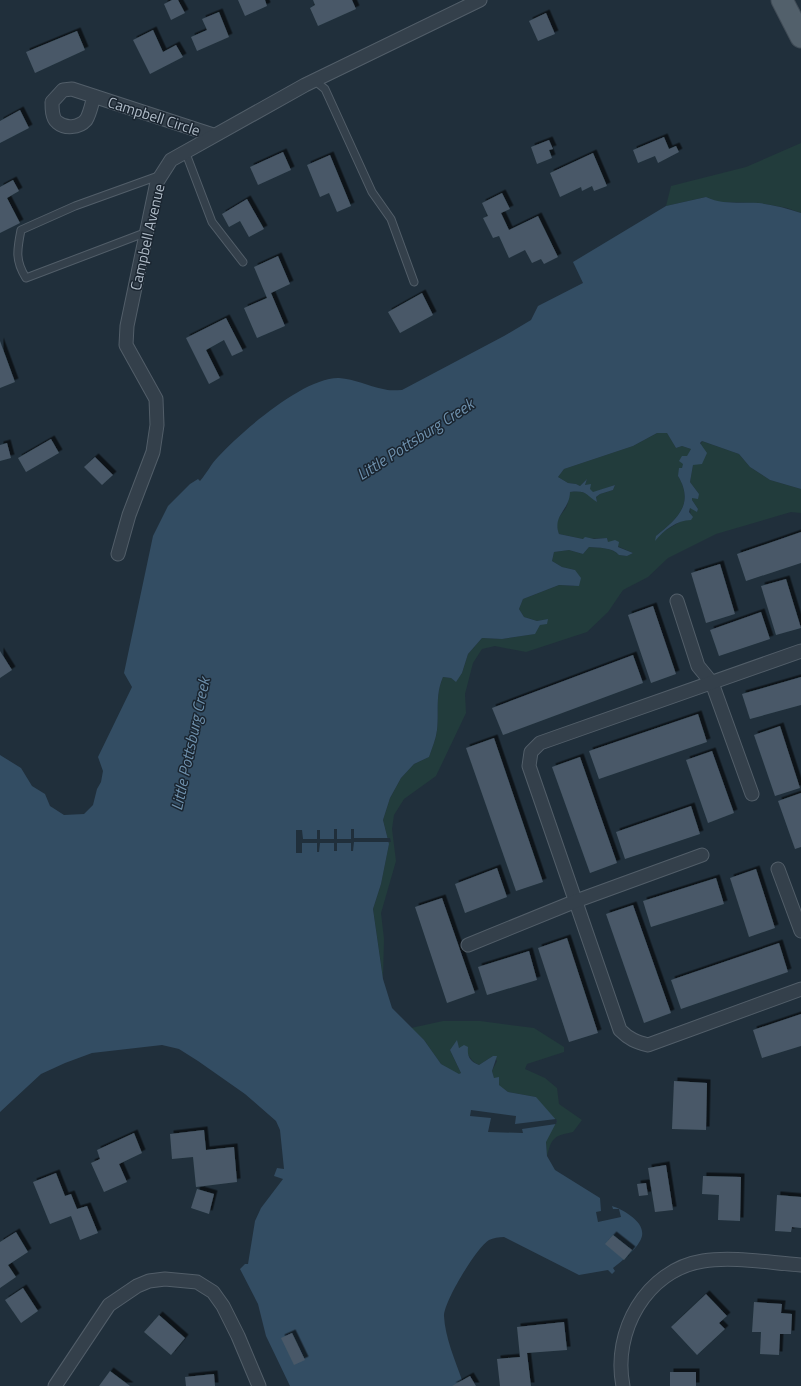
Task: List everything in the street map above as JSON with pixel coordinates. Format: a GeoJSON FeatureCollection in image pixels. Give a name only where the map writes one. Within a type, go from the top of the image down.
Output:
{"type":"FeatureCollection","features":[{"type":"Feature","properties":{"kind":"main road"},"geometry":{"type":"LineString","coordinates":[[782,0],[801,37]]}},
{"type":"Feature","properties":{"kind":"street","name":"Campbell Avenue"},"geometry":{"type":"LineString","coordinates":[[118,554],[129,515],[153,452],[158,425],[156,399],[126,345],[127,326],[146,232],[157,182],[161,175],[171,160],[213,135],[314,80],[480,0]]}},
{"type":"Feature","properties":{"kind":"street","name":"Campbell Circle"},"geometry":{"type":"LineString","coordinates":[[94,96],[213,135]]}},
{"type":"Feature","properties":{"kind":"street"},"geometry":{"type":"LineString","coordinates":[[677,601],[698,666],[712,683],[752,794]]}},
{"type":"Feature","properties":{"kind":"street"},"geometry":{"type":"LineString","coordinates":[[801,651],[540,742],[532,752],[529,766],[620,1030],[635,1042],[648,1045],[801,989]]}},
{"type":"Feature","properties":{"kind":"street"},"geometry":{"type":"LineString","coordinates":[[468,945],[576,901],[702,855]]}},
{"type":"Feature","properties":{"kind":"street"},"geometry":{"type":"LineString","coordinates":[[778,869],[801,931]]}},
{"type":"Feature","properties":{"kind":"street"},"geometry":{"type":"LineString","coordinates":[[623,1386],[620,1373],[622,1348],[626,1327],[643,1296],[672,1273],[687,1265],[703,1261],[725,1260],[801,1265]]}},
{"type":"Feature","properties":{"kind":"street"},"geometry":{"type":"LineString","coordinates":[[55,1386],[109,1305],[124,1293],[150,1281],[165,1279],[197,1282],[213,1292],[223,1306],[238,1336],[259,1386]]}},
{"type":"Feature","properties":{"kind":"lane"},"geometry":{"type":"LineString","coordinates":[[314,80],[325,89],[372,192],[391,219],[414,282]]}},
{"type":"Feature","properties":{"kind":"lane"},"geometry":{"type":"LineString","coordinates":[[185,151],[212,222],[243,262]]}},
{"type":"Feature","properties":{"kind":"lane"},"geometry":{"type":"LineString","coordinates":[[146,232],[26,278],[19,267],[17,250],[22,230],[75,206],[161,175]]}},
{"type":"Feature","properties":{"kind":"green space"},"geometry":{"type":"Polygon","coordinates":[[[801,143],[801,213],[787,208],[759,203],[717,202],[706,197],[666,206],[671,186],[746,167],[801,143]]]}},
{"type":"Feature","properties":{"kind":"green space"},"geometry":{"type":"Polygon","coordinates":[[[657,433],[667,433],[676,448],[682,446],[691,449],[678,476],[683,486],[685,495],[684,503],[677,517],[656,536],[683,520],[691,520],[690,507],[697,511],[698,509],[692,498],[699,494],[690,482],[693,465],[702,441],[739,454],[750,467],[770,480],[801,489],[801,513],[791,512],[716,534],[668,558],[648,577],[623,590],[608,612],[587,632],[526,652],[495,646],[482,649],[473,663],[465,694],[466,713],[436,776],[404,799],[394,815],[392,829],[396,861],[381,913],[384,939],[383,979],[373,909],[381,884],[389,844],[383,820],[390,798],[401,778],[414,764],[429,757],[435,740],[438,723],[438,697],[443,677],[451,678],[455,681],[462,673],[468,654],[482,638],[502,639],[534,634],[540,625],[548,619],[537,621],[524,617],[519,609],[523,599],[559,585],[574,586],[575,570],[562,567],[552,561],[554,552],[569,550],[583,554],[589,547],[609,549],[619,555],[627,556],[633,553],[608,542],[607,538],[583,539],[559,534],[557,523],[567,506],[570,492],[578,491],[589,494],[597,502],[596,497],[600,494],[613,490],[615,485],[593,493],[585,485],[587,479],[580,486],[568,483],[558,477],[564,469],[633,446],[657,433]]]}},
{"type":"Feature","properties":{"kind":"green space"},"geometry":{"type":"Polygon","coordinates":[[[443,1021],[480,1021],[534,1028],[564,1047],[564,1052],[527,1064],[525,1069],[545,1078],[557,1088],[559,1104],[582,1120],[573,1132],[555,1138],[550,1145],[547,1156],[546,1141],[536,1097],[508,1092],[498,1085],[499,1078],[494,1079],[492,1071],[497,1061],[493,1056],[479,1065],[473,1062],[459,1047],[457,1041],[450,1050],[461,1073],[459,1075],[441,1064],[424,1040],[411,1028],[443,1021]]]}},
{"type":"Feature","properties":{"kind":"water","name":"Little Pottsburg Creek"},"geometry":{"type":"Polygon","coordinates":[[[706,197],[712,200],[732,203],[759,203],[801,213],[801,489],[770,480],[750,467],[739,454],[702,441],[700,443],[707,453],[702,464],[693,465],[690,482],[699,494],[698,499],[692,498],[698,509],[697,512],[690,508],[689,512],[693,517],[691,520],[686,520],[671,526],[655,541],[656,536],[677,517],[684,503],[685,495],[683,486],[678,476],[679,468],[682,468],[683,464],[679,461],[682,456],[687,456],[691,449],[682,446],[676,448],[667,433],[657,433],[633,446],[564,469],[558,477],[568,483],[580,486],[587,479],[585,485],[591,484],[590,489],[593,492],[615,485],[613,490],[600,494],[596,497],[597,502],[583,492],[570,492],[567,503],[559,517],[557,527],[559,534],[583,539],[585,537],[594,539],[607,538],[608,542],[615,540],[619,542],[618,547],[633,553],[627,556],[619,555],[609,549],[589,547],[583,554],[569,550],[554,552],[552,561],[562,567],[575,570],[581,578],[579,586],[559,585],[523,599],[519,609],[524,617],[537,621],[548,619],[547,624],[540,625],[535,634],[502,639],[482,638],[468,654],[462,673],[456,682],[451,678],[443,677],[438,697],[438,723],[434,744],[429,757],[414,764],[401,778],[390,798],[383,820],[389,844],[381,884],[373,909],[383,979],[392,1008],[424,1040],[441,1064],[459,1074],[461,1073],[450,1050],[457,1040],[459,1048],[464,1045],[468,1047],[470,1058],[473,1062],[479,1065],[493,1056],[497,1056],[492,1071],[494,1078],[499,1077],[499,1085],[508,1092],[536,1097],[557,1121],[546,1142],[547,1156],[555,1170],[600,1198],[601,1211],[596,1212],[598,1222],[621,1217],[619,1209],[629,1214],[639,1224],[642,1229],[642,1235],[638,1245],[613,1268],[615,1271],[612,1274],[608,1270],[579,1275],[504,1237],[489,1240],[469,1263],[455,1287],[445,1309],[444,1316],[446,1332],[462,1380],[460,1386],[290,1386],[266,1336],[258,1304],[240,1269],[245,1264],[248,1264],[255,1221],[261,1208],[283,1179],[274,1176],[277,1168],[284,1169],[280,1130],[276,1121],[245,1094],[198,1061],[179,1049],[162,1045],[92,1053],[65,1063],[41,1074],[0,1112],[0,755],[21,768],[32,786],[45,794],[50,806],[64,815],[84,814],[93,805],[97,789],[101,782],[103,771],[98,757],[132,687],[124,673],[153,536],[168,506],[190,484],[198,479],[200,481],[228,446],[257,421],[291,396],[309,386],[325,380],[339,378],[356,381],[385,390],[402,390],[504,336],[531,320],[538,306],[583,283],[573,262],[666,206],[706,197]]]}},
{"type":"Feature","properties":{"kind":"pier"},"geometry":{"type":"Polygon","coordinates":[[[334,829],[337,829],[337,839],[351,839],[351,829],[354,829],[354,838],[390,838],[391,842],[354,842],[353,851],[351,851],[351,843],[337,843],[337,851],[334,851],[334,843],[320,843],[319,852],[317,852],[317,843],[302,843],[302,853],[296,853],[296,830],[302,830],[303,839],[317,839],[317,830],[320,830],[320,839],[334,839],[334,829]]]}},
{"type":"Feature","properties":{"kind":"pier"},"geometry":{"type":"Polygon","coordinates":[[[471,1110],[516,1116],[515,1124],[556,1119],[557,1121],[556,1124],[522,1129],[523,1133],[488,1132],[491,1118],[470,1116],[471,1110]]]}},
{"type":"Feature","properties":{"kind":"building"},"geometry":{"type":"Polygon","coordinates":[[[172,0],[178,0],[185,13],[171,20],[164,4],[172,0]]]}},
{"type":"Feature","properties":{"kind":"building"},"geometry":{"type":"Polygon","coordinates":[[[238,0],[265,0],[267,6],[245,16],[238,0]]]}},
{"type":"Feature","properties":{"kind":"building"},"geometry":{"type":"Polygon","coordinates":[[[313,0],[352,0],[356,9],[318,26],[310,8],[315,5],[313,0]]]}},
{"type":"Feature","properties":{"kind":"building"},"geometry":{"type":"Polygon","coordinates":[[[219,12],[229,37],[197,51],[191,37],[207,30],[202,19],[219,12]]]}},
{"type":"Feature","properties":{"kind":"building"},"geometry":{"type":"Polygon","coordinates":[[[546,13],[555,34],[538,41],[529,21],[546,13]]]}},
{"type":"Feature","properties":{"kind":"building"},"geometry":{"type":"Polygon","coordinates":[[[153,30],[163,52],[176,45],[183,57],[150,74],[133,40],[153,30]]]}},
{"type":"Feature","properties":{"kind":"building"},"geometry":{"type":"Polygon","coordinates":[[[77,31],[85,50],[35,73],[26,52],[77,31]]]}},
{"type":"Feature","properties":{"kind":"building"},"geometry":{"type":"Polygon","coordinates":[[[20,110],[29,128],[0,143],[0,121],[20,110]]]}},
{"type":"Feature","properties":{"kind":"building"},"geometry":{"type":"Polygon","coordinates":[[[664,137],[669,149],[676,146],[679,152],[658,163],[655,156],[638,163],[633,150],[664,137]]]}},
{"type":"Feature","properties":{"kind":"building"},"geometry":{"type":"Polygon","coordinates":[[[549,140],[553,149],[549,150],[552,158],[537,164],[531,147],[549,140]]]}},
{"type":"Feature","properties":{"kind":"building"},"geometry":{"type":"Polygon","coordinates":[[[283,152],[291,170],[258,185],[250,167],[283,152]]]}},
{"type":"Feature","properties":{"kind":"building"},"geometry":{"type":"Polygon","coordinates":[[[593,153],[607,186],[594,191],[592,186],[582,191],[581,187],[560,197],[550,173],[593,153]]]}},
{"type":"Feature","properties":{"kind":"building"},"geometry":{"type":"Polygon","coordinates":[[[330,155],[351,206],[337,212],[329,193],[320,197],[307,165],[330,155]]]}},
{"type":"Feature","properties":{"kind":"building"},"geometry":{"type":"Polygon","coordinates":[[[13,180],[19,191],[7,198],[20,223],[0,233],[0,187],[13,180]]]}},
{"type":"Feature","properties":{"kind":"building"},"geometry":{"type":"Polygon","coordinates":[[[502,193],[510,209],[501,213],[509,230],[538,216],[558,257],[544,264],[541,259],[532,263],[525,250],[509,258],[499,236],[493,238],[483,218],[488,216],[482,203],[502,193]]]}},
{"type":"Feature","properties":{"kind":"building"},"geometry":{"type":"Polygon","coordinates":[[[247,199],[264,229],[249,237],[240,221],[229,227],[222,214],[247,199]]]}},
{"type":"Feature","properties":{"kind":"building"},"geometry":{"type":"Polygon","coordinates":[[[278,256],[290,284],[271,293],[285,326],[257,338],[244,308],[267,298],[254,267],[278,256]]]}},
{"type":"Feature","properties":{"kind":"building"},"geometry":{"type":"Polygon","coordinates":[[[422,293],[433,315],[400,333],[388,312],[422,293]]]}},
{"type":"Feature","properties":{"kind":"building"},"geometry":{"type":"Polygon","coordinates":[[[226,318],[243,351],[232,356],[224,340],[206,350],[220,378],[209,384],[186,338],[226,318]]]}},
{"type":"Feature","properties":{"kind":"building"},"geometry":{"type":"Polygon","coordinates":[[[0,341],[15,382],[0,388],[0,341]]]}},
{"type":"Feature","properties":{"kind":"building"},"geometry":{"type":"Polygon","coordinates":[[[51,439],[59,453],[26,472],[18,458],[51,439]]]}},
{"type":"Feature","properties":{"kind":"building"},"geometry":{"type":"Polygon","coordinates":[[[7,443],[11,458],[0,461],[0,445],[7,443]]]}},
{"type":"Feature","properties":{"kind":"building"},"geometry":{"type":"Polygon","coordinates":[[[95,457],[113,475],[102,485],[84,467],[95,457]]]}},
{"type":"Feature","properties":{"kind":"building"},"geometry":{"type":"Polygon","coordinates":[[[801,532],[801,563],[746,581],[737,554],[801,532]]]}},
{"type":"Feature","properties":{"kind":"building"},"geometry":{"type":"Polygon","coordinates":[[[720,564],[735,614],[706,623],[691,573],[720,564]]]}},
{"type":"Feature","properties":{"kind":"building"},"geometry":{"type":"Polygon","coordinates":[[[786,579],[801,628],[776,635],[761,586],[786,579]]]}},
{"type":"Feature","properties":{"kind":"building"},"geometry":{"type":"Polygon","coordinates":[[[653,606],[676,674],[651,683],[628,615],[653,606]]]}},
{"type":"Feature","properties":{"kind":"building"},"geometry":{"type":"Polygon","coordinates":[[[761,612],[770,639],[719,656],[710,630],[761,612]]]}},
{"type":"Feature","properties":{"kind":"building"},"geometry":{"type":"Polygon","coordinates":[[[0,651],[12,670],[0,678],[0,651]]]}},
{"type":"Feature","properties":{"kind":"building"},"geometry":{"type":"Polygon","coordinates":[[[633,655],[643,683],[503,735],[492,708],[633,655]]]}},
{"type":"Feature","properties":{"kind":"building"},"geometry":{"type":"Polygon","coordinates":[[[801,677],[801,705],[750,719],[742,694],[801,677]]]}},
{"type":"Feature","properties":{"kind":"building"},"geometry":{"type":"Polygon","coordinates":[[[698,714],[707,742],[599,779],[589,751],[698,714]]]}},
{"type":"Feature","properties":{"kind":"building"},"geometry":{"type":"Polygon","coordinates":[[[780,726],[800,788],[775,796],[754,735],[780,726]]]}},
{"type":"Feature","properties":{"kind":"building"},"geometry":{"type":"Polygon","coordinates":[[[494,738],[543,882],[516,891],[466,748],[494,738]]]}},
{"type":"Feature","properties":{"kind":"building"},"geometry":{"type":"Polygon","coordinates":[[[712,751],[734,813],[708,823],[686,760],[712,751]]]}},
{"type":"Feature","properties":{"kind":"building"},"geometry":{"type":"Polygon","coordinates":[[[580,757],[617,863],[590,873],[552,767],[580,757]]]}},
{"type":"Feature","properties":{"kind":"building"},"geometry":{"type":"Polygon","coordinates":[[[801,793],[801,847],[795,849],[778,801],[801,793]]]}},
{"type":"Feature","properties":{"kind":"building"},"geometry":{"type":"Polygon","coordinates":[[[691,806],[700,834],[625,859],[616,832],[691,806]]]}},
{"type":"Feature","properties":{"kind":"building"},"geometry":{"type":"Polygon","coordinates":[[[497,868],[507,897],[465,913],[455,884],[497,868]]]}},
{"type":"Feature","properties":{"kind":"building"},"geometry":{"type":"Polygon","coordinates":[[[756,869],[775,928],[749,937],[730,878],[756,869]]]}},
{"type":"Feature","properties":{"kind":"building"},"geometry":{"type":"Polygon","coordinates":[[[716,878],[724,904],[651,927],[643,901],[716,878]]]}},
{"type":"Feature","properties":{"kind":"building"},"geometry":{"type":"Polygon","coordinates":[[[442,898],[475,993],[447,1003],[415,907],[442,898]]]}},
{"type":"Feature","properties":{"kind":"building"},"geometry":{"type":"Polygon","coordinates":[[[633,905],[671,1013],[644,1023],[606,914],[633,905]]]}},
{"type":"Feature","properties":{"kind":"building"},"geometry":{"type":"Polygon","coordinates":[[[567,938],[598,1033],[569,1042],[538,948],[567,938]]]}},
{"type":"Feature","properties":{"kind":"building"},"geometry":{"type":"Polygon","coordinates":[[[779,943],[788,972],[681,1009],[671,980],[779,943]]]}},
{"type":"Feature","properties":{"kind":"building"},"geometry":{"type":"Polygon","coordinates":[[[529,951],[537,980],[487,995],[478,967],[529,951]]]}},
{"type":"Feature","properties":{"kind":"building"},"geometry":{"type":"Polygon","coordinates":[[[801,1014],[801,1046],[762,1058],[753,1030],[801,1014]]]}},
{"type":"Feature","properties":{"kind":"building"},"geometry":{"type":"Polygon","coordinates":[[[674,1081],[707,1083],[706,1130],[672,1129],[674,1081]]]}},
{"type":"Feature","properties":{"kind":"building"},"geometry":{"type":"Polygon","coordinates":[[[204,1130],[206,1150],[234,1147],[237,1182],[196,1187],[193,1157],[172,1159],[170,1134],[204,1130]]]}},
{"type":"Feature","properties":{"kind":"building"},"geometry":{"type":"Polygon","coordinates":[[[134,1133],[142,1153],[119,1164],[127,1182],[104,1192],[91,1163],[100,1159],[97,1150],[134,1133]]]}},
{"type":"Feature","properties":{"kind":"building"},"geometry":{"type":"Polygon","coordinates":[[[666,1165],[673,1210],[655,1212],[648,1168],[666,1165]]]}},
{"type":"Feature","properties":{"kind":"building"},"geometry":{"type":"Polygon","coordinates":[[[56,1173],[65,1196],[71,1194],[77,1209],[87,1206],[98,1233],[80,1240],[71,1216],[50,1224],[33,1182],[56,1173]]]}},
{"type":"Feature","properties":{"kind":"building"},"geometry":{"type":"Polygon","coordinates":[[[703,1176],[741,1177],[740,1221],[718,1220],[719,1195],[702,1194],[703,1176]]]}},
{"type":"Feature","properties":{"kind":"building"},"geometry":{"type":"Polygon","coordinates":[[[646,1183],[648,1195],[639,1196],[637,1184],[646,1183]]]}},
{"type":"Feature","properties":{"kind":"building"},"geometry":{"type":"Polygon","coordinates":[[[197,1189],[214,1194],[209,1214],[191,1208],[197,1189]]]}},
{"type":"Feature","properties":{"kind":"building"},"geometry":{"type":"Polygon","coordinates":[[[777,1195],[801,1197],[801,1228],[792,1227],[791,1232],[775,1231],[777,1195]]]}},
{"type":"Feature","properties":{"kind":"building"},"geometry":{"type":"Polygon","coordinates":[[[16,1232],[28,1252],[8,1265],[16,1277],[0,1288],[0,1242],[16,1232]]]}},
{"type":"Feature","properties":{"kind":"building"},"geometry":{"type":"Polygon","coordinates":[[[613,1235],[632,1250],[624,1260],[605,1244],[613,1235]]]}},
{"type":"Feature","properties":{"kind":"building"},"geometry":{"type":"Polygon","coordinates":[[[23,1288],[38,1311],[21,1323],[5,1300],[23,1288]]]}},
{"type":"Feature","properties":{"kind":"building"},"geometry":{"type":"Polygon","coordinates":[[[706,1294],[727,1316],[719,1323],[725,1329],[697,1355],[671,1327],[706,1294]]]}},
{"type":"Feature","properties":{"kind":"building"},"geometry":{"type":"Polygon","coordinates":[[[754,1302],[782,1304],[781,1313],[792,1314],[791,1334],[780,1334],[779,1355],[760,1354],[761,1332],[752,1332],[754,1302]]]}},
{"type":"Feature","properties":{"kind":"building"},"geometry":{"type":"Polygon","coordinates":[[[159,1315],[185,1338],[171,1355],[144,1332],[159,1315]]]}},
{"type":"Feature","properties":{"kind":"building"},"geometry":{"type":"Polygon","coordinates":[[[564,1322],[567,1350],[527,1353],[531,1386],[500,1386],[497,1359],[520,1357],[517,1327],[564,1322]]]}},
{"type":"Feature","properties":{"kind":"building"},"geometry":{"type":"Polygon","coordinates":[[[292,1333],[305,1360],[294,1365],[281,1338],[292,1333]]]}},
{"type":"Feature","properties":{"kind":"building"},"geometry":{"type":"Polygon","coordinates":[[[110,1371],[130,1386],[99,1386],[110,1371]]]}},
{"type":"Feature","properties":{"kind":"building"},"geometry":{"type":"Polygon","coordinates":[[[670,1372],[696,1372],[696,1386],[670,1386],[670,1372]]]}},
{"type":"Feature","properties":{"kind":"building"},"geometry":{"type":"Polygon","coordinates":[[[214,1374],[215,1386],[186,1386],[185,1377],[214,1374]]]}},
{"type":"Feature","properties":{"kind":"building"},"geometry":{"type":"Polygon","coordinates":[[[470,1376],[476,1386],[452,1386],[470,1376]]]}}]}
